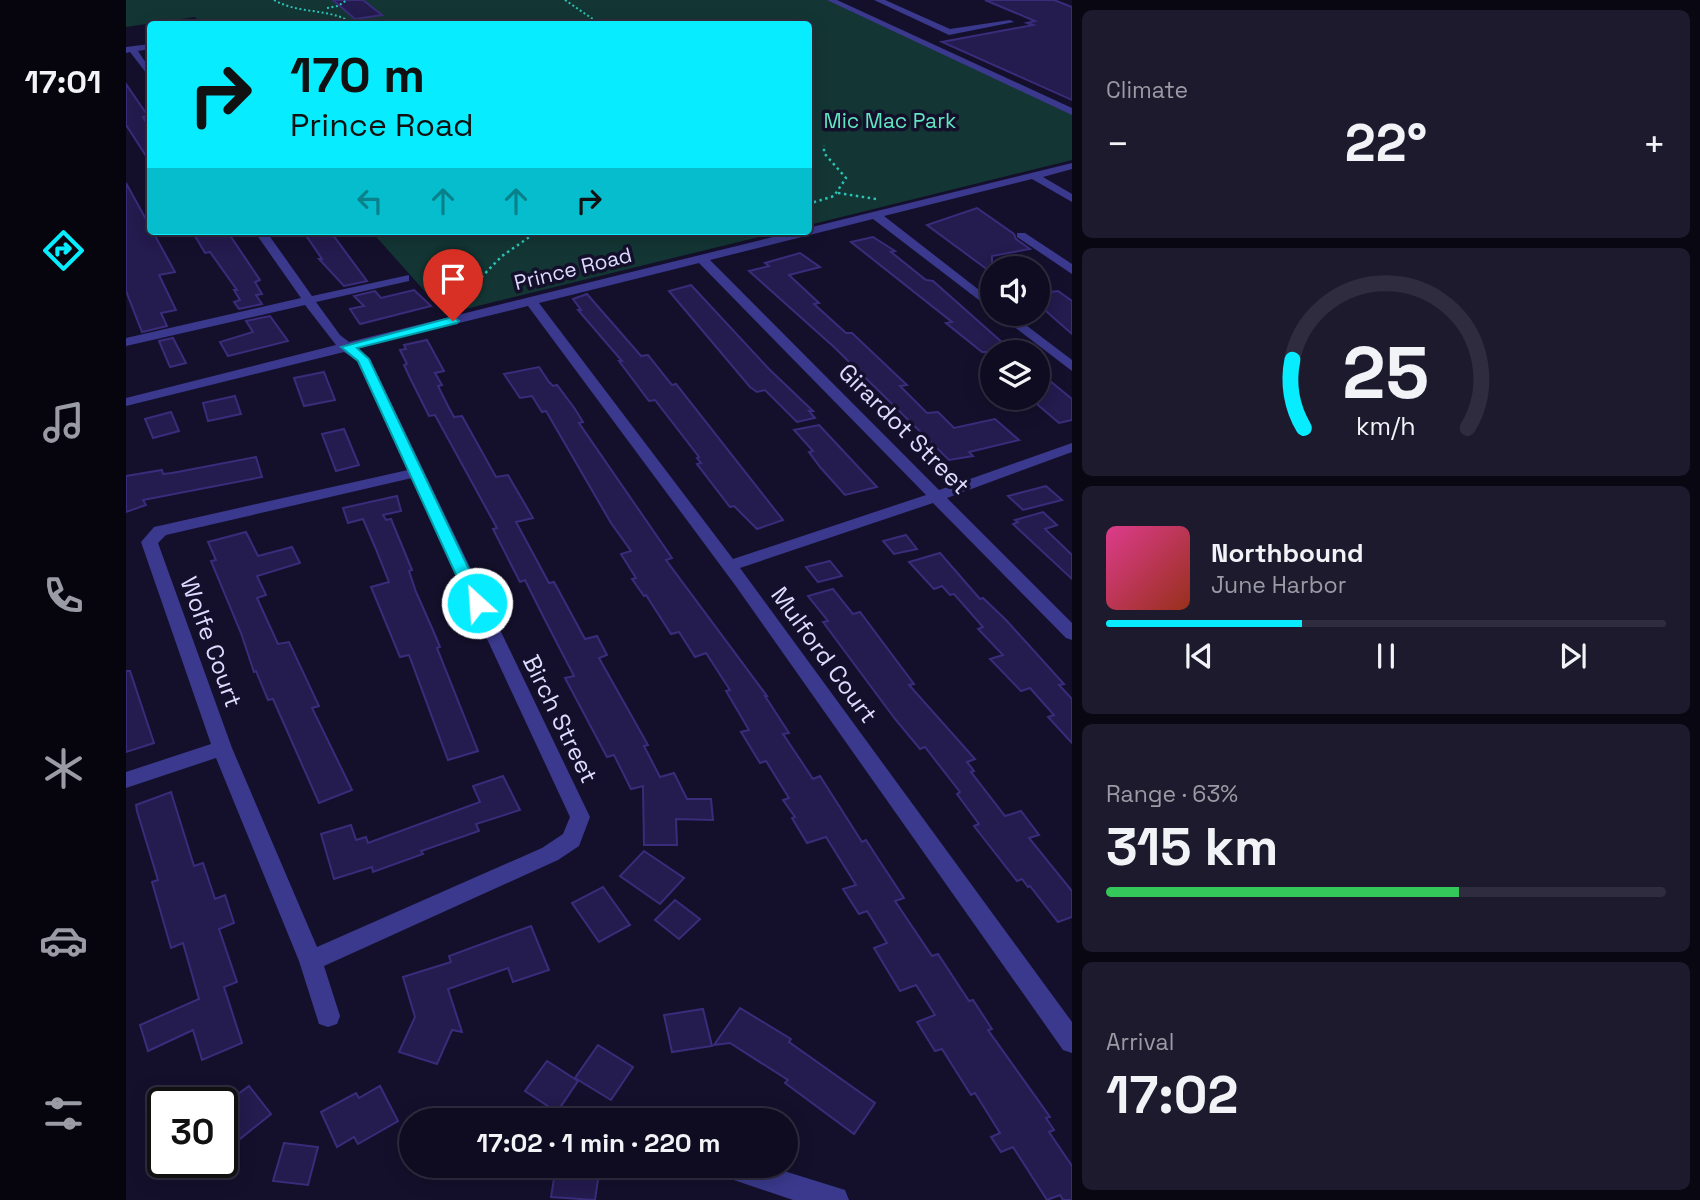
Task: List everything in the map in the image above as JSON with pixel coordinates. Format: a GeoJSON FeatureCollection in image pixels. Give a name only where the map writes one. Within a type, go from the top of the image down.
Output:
{"type":"FeatureCollection","features":[{"type":"Feature","properties":{"kind":"street"},"geometry":{"type":"LineString","coordinates":[[878,0],[949,32],[1010,22]]}},
{"type":"Feature","properties":{"kind":"street"},"geometry":{"type":"LineString","coordinates":[[836,1],[1072,112]]}},
{"type":"Feature","properties":{"kind":"street"},"geometry":{"type":"LineString","coordinates":[[129,50],[147,47]]}},
{"type":"Feature","properties":{"kind":"street"},"geometry":{"type":"LineString","coordinates":[[129,50],[147,71]]}},
{"type":"Feature","properties":{"kind":"street","name":"Prince Road"},"geometry":{"type":"LineString","coordinates":[[812,231],[1072,166]]}},
{"type":"Feature","properties":{"kind":"street"},"geometry":{"type":"LineString","coordinates":[[1034,176],[1072,199]]}},
{"type":"Feature","properties":{"kind":"street"},"geometry":{"type":"LineString","coordinates":[[875,215],[980,297]]}},
{"type":"Feature","properties":{"kind":"street","name":"Birch Street"},"geometry":{"type":"LineString","coordinates":[[263,235],[335,338],[363,359],[580,817],[571,840],[550,855],[311,961]]}},
{"type":"Feature","properties":{"kind":"street","name":"Prince Road"},"geometry":{"type":"LineString","coordinates":[[127,399],[348,347],[794,235]]}},
{"type":"Feature","properties":{"kind":"street"},"geometry":{"type":"LineString","coordinates":[[1021,235],[1072,270]]}},
{"type":"Feature","properties":{"kind":"street","name":"Girardot Street"},"geometry":{"type":"LineString","coordinates":[[701,258],[1072,634]]}},
{"type":"Feature","properties":{"kind":"street"},"geometry":{"type":"LineString","coordinates":[[126,342],[405,278]]}},
{"type":"Feature","properties":{"kind":"street","name":"Mulford Court"},"geometry":{"type":"LineString","coordinates":[[531,301],[729,566],[1072,1042]]}},
{"type":"Feature","properties":{"kind":"street"},"geometry":{"type":"LineString","coordinates":[[1019,326],[1072,367]]}},
{"type":"Feature","properties":{"kind":"street"},"geometry":{"type":"LineString","coordinates":[[729,566],[1072,447]]}},
{"type":"Feature","properties":{"kind":"street","name":"Wolfe Court"},"geometry":{"type":"LineString","coordinates":[[328,1016],[311,961],[222,748],[149,542],[160,531],[415,473]]}},
{"type":"Feature","properties":{"kind":"street"},"geometry":{"type":"LineString","coordinates":[[126,780],[222,748]]}},
{"type":"Feature","properties":{"kind":"street"},"geometry":{"type":"LineString","coordinates":[[766,1178],[835,1200]]}},
{"type":"Feature","properties":{"kind":"path"},"geometry":{"type":"LineString","coordinates":[[274,0],[284,6],[322,8],[338,6],[347,0]]}},
{"type":"Feature","properties":{"kind":"path"},"geometry":{"type":"LineString","coordinates":[[565,0],[596,21]]}},
{"type":"Feature","properties":{"kind":"path"},"geometry":{"type":"LineString","coordinates":[[322,8],[341,13],[351,21]]}},
{"type":"Feature","properties":{"kind":"path"},"geometry":{"type":"LineString","coordinates":[[812,203],[829,199],[838,192],[846,177],[824,152],[824,145]]}},
{"type":"Feature","properties":{"kind":"path"},"geometry":{"type":"LineString","coordinates":[[838,192],[876,199]]}},
{"type":"Feature","properties":{"kind":"path"},"geometry":{"type":"LineString","coordinates":[[445,307],[460,299],[492,265],[532,235]]}},
{"type":"Feature","properties":{"kind":"green space","name":"Mic Mac Park"},"geometry":{"type":"Polygon","coordinates":[[[126,0],[828,0],[1072,114],[1072,160],[812,224],[812,21],[199,21],[195,17],[147,21],[147,24],[126,27],[126,0]]]}},
{"type":"Feature","properties":{"kind":"green space"},"geometry":{"type":"Polygon","coordinates":[[[375,235],[767,235],[445,314],[375,235]]]}},
{"type":"Feature","properties":{"kind":"building"},"geometry":{"type":"Polygon","coordinates":[[[333,0],[363,0],[382,15],[355,19],[333,0]]]}},
{"type":"Feature","properties":{"kind":"building"},"geometry":{"type":"Polygon","coordinates":[[[985,0],[1054,0],[1072,7],[1072,100],[942,42],[1033,25],[1027,23],[1035,21],[985,0]]]}},
{"type":"Feature","properties":{"kind":"building"},"geometry":{"type":"Polygon","coordinates":[[[126,84],[147,115],[143,117],[147,124],[147,157],[126,125],[126,84]]]}},
{"type":"Feature","properties":{"kind":"building"},"geometry":{"type":"Polygon","coordinates":[[[126,183],[147,221],[147,235],[155,235],[175,272],[159,275],[176,310],[161,313],[167,326],[142,332],[126,291],[126,183]]]}},
{"type":"Feature","properties":{"kind":"building"},"geometry":{"type":"Polygon","coordinates":[[[977,208],[1030,249],[980,256],[980,264],[927,225],[977,208]]]}},
{"type":"Feature","properties":{"kind":"building"},"geometry":{"type":"Polygon","coordinates":[[[194,235],[230,235],[260,280],[255,282],[262,294],[256,295],[262,304],[239,309],[234,302],[240,300],[234,290],[237,290],[210,252],[205,253],[194,235]]]}},
{"type":"Feature","properties":{"kind":"building"},"geometry":{"type":"Polygon","coordinates":[[[306,235],[333,235],[367,281],[344,286],[319,259],[322,259],[306,235]]]}},
{"type":"Feature","properties":{"kind":"building"},"geometry":{"type":"Polygon","coordinates":[[[873,237],[895,251],[891,252],[926,280],[933,281],[980,323],[980,326],[984,326],[999,340],[980,340],[980,350],[946,323],[952,322],[851,242],[873,237]]]}},
{"type":"Feature","properties":{"kind":"building"},"geometry":{"type":"Polygon","coordinates":[[[800,253],[820,267],[789,275],[819,303],[814,304],[846,333],[852,333],[907,385],[900,386],[927,413],[938,412],[954,428],[995,419],[1019,440],[969,452],[973,456],[949,460],[834,347],[749,271],[769,266],[765,263],[800,253]]]}},
{"type":"Feature","properties":{"kind":"building"},"geometry":{"type":"Polygon","coordinates":[[[691,285],[769,369],[813,411],[809,411],[815,418],[797,422],[765,390],[757,392],[750,387],[669,291],[691,285]]]}},
{"type":"Feature","properties":{"kind":"building"},"geometry":{"type":"Polygon","coordinates":[[[414,290],[431,306],[360,324],[350,309],[364,306],[354,296],[375,291],[381,298],[414,290]]]}},
{"type":"Feature","properties":{"kind":"building"},"geometry":{"type":"Polygon","coordinates":[[[1058,291],[1072,301],[1072,334],[1050,315],[1050,292],[1058,291]]]}},
{"type":"Feature","properties":{"kind":"building"},"geometry":{"type":"Polygon","coordinates":[[[587,294],[641,356],[648,355],[672,385],[676,384],[783,520],[757,529],[734,506],[730,507],[697,464],[701,463],[697,458],[699,457],[655,400],[649,401],[619,361],[622,361],[578,310],[581,310],[573,299],[587,294]]]}},
{"type":"Feature","properties":{"kind":"building"},"geometry":{"type":"Polygon","coordinates":[[[270,316],[288,341],[228,356],[220,342],[253,332],[246,321],[270,316]]]}},
{"type":"Feature","properties":{"kind":"building"},"geometry":{"type":"Polygon","coordinates":[[[173,338],[186,363],[170,367],[159,341],[173,338]]]}},
{"type":"Feature","properties":{"kind":"building"},"geometry":{"type":"Polygon","coordinates":[[[427,340],[444,371],[435,373],[442,385],[438,386],[448,406],[454,417],[462,416],[496,477],[508,475],[533,518],[516,522],[549,583],[554,582],[585,639],[597,636],[607,655],[599,658],[648,745],[644,746],[660,777],[674,773],[687,799],[711,799],[713,820],[676,819],[677,845],[644,845],[643,786],[631,789],[614,755],[607,757],[565,678],[574,676],[525,580],[520,582],[493,529],[497,528],[435,415],[429,416],[410,378],[400,350],[406,349],[404,345],[427,340]]]}},
{"type":"Feature","properties":{"kind":"building"},"geometry":{"type":"Polygon","coordinates":[[[539,367],[549,382],[553,386],[557,385],[575,409],[583,422],[579,423],[672,558],[666,560],[767,696],[789,733],[783,734],[813,779],[820,776],[862,842],[866,840],[904,898],[895,901],[932,956],[938,954],[969,1001],[973,1000],[992,1029],[988,1030],[1050,1117],[1046,1118],[1054,1130],[1049,1132],[1072,1166],[1072,1200],[1063,1200],[1060,1195],[1047,1200],[1013,1147],[1001,1152],[991,1137],[1000,1133],[975,1093],[971,1095],[942,1049],[935,1051],[917,1022],[935,1015],[916,985],[900,991],[874,948],[887,943],[867,911],[859,914],[843,889],[856,885],[826,837],[807,843],[792,818],[795,817],[783,800],[789,798],[766,761],[760,763],[741,732],[749,730],[726,691],[730,690],[706,653],[695,657],[679,632],[671,634],[646,595],[644,596],[632,579],[636,578],[621,554],[631,551],[611,523],[546,411],[542,412],[532,396],[520,398],[504,374],[539,367]]]}},
{"type":"Feature","properties":{"kind":"building"},"geometry":{"type":"Polygon","coordinates":[[[324,372],[335,400],[304,406],[294,378],[324,372]]]}},
{"type":"Feature","properties":{"kind":"building"},"geometry":{"type":"Polygon","coordinates":[[[1050,381],[1072,399],[1072,420],[1059,423],[1044,410],[1050,410],[1050,381]]]}},
{"type":"Feature","properties":{"kind":"building"},"geometry":{"type":"Polygon","coordinates":[[[235,396],[241,414],[208,421],[203,403],[235,396]]]}},
{"type":"Feature","properties":{"kind":"building"},"geometry":{"type":"Polygon","coordinates":[[[171,412],[179,431],[153,438],[145,419],[171,412]]]}},
{"type":"Feature","properties":{"kind":"building"},"geometry":{"type":"Polygon","coordinates":[[[819,425],[877,487],[845,495],[820,467],[809,452],[813,451],[794,430],[819,425]]]}},
{"type":"Feature","properties":{"kind":"building"},"geometry":{"type":"Polygon","coordinates":[[[344,429],[359,465],[336,471],[322,434],[344,429]]]}},
{"type":"Feature","properties":{"kind":"building"},"geometry":{"type":"Polygon","coordinates":[[[256,457],[262,477],[143,500],[146,505],[126,512],[126,476],[162,470],[163,474],[172,473],[256,457]]]}},
{"type":"Feature","properties":{"kind":"building"},"geometry":{"type":"Polygon","coordinates":[[[1046,486],[1062,500],[1023,510],[1008,496],[1046,486]]]}},
{"type":"Feature","properties":{"kind":"building"},"geometry":{"type":"Polygon","coordinates":[[[397,496],[401,511],[383,515],[386,520],[391,519],[412,570],[409,571],[416,592],[440,647],[437,648],[478,751],[448,760],[409,655],[400,657],[371,587],[389,582],[375,547],[363,519],[348,523],[343,508],[397,496]]]}},
{"type":"Feature","properties":{"kind":"building"},"geometry":{"type":"Polygon","coordinates":[[[1043,512],[1057,525],[1045,529],[1072,555],[1072,579],[1013,524],[1018,522],[1015,520],[1043,512]]]}},
{"type":"Feature","properties":{"kind":"building"},"geometry":{"type":"Polygon","coordinates":[[[246,532],[258,556],[292,547],[300,563],[257,576],[266,595],[257,598],[278,644],[289,642],[319,706],[312,708],[352,790],[319,803],[273,699],[268,700],[256,671],[254,672],[211,561],[216,560],[208,542],[246,532]]]}},
{"type":"Feature","properties":{"kind":"building"},"geometry":{"type":"Polygon","coordinates":[[[906,535],[917,549],[894,554],[883,541],[906,535]]]}},
{"type":"Feature","properties":{"kind":"building"},"geometry":{"type":"Polygon","coordinates":[[[940,553],[980,599],[983,598],[1006,620],[1064,684],[1059,685],[1072,699],[1072,743],[1048,717],[1054,715],[1030,688],[1021,691],[990,659],[1003,655],[978,629],[983,627],[954,594],[950,595],[942,586],[934,589],[909,562],[940,553]]]}},
{"type":"Feature","properties":{"kind":"building"},"geometry":{"type":"Polygon","coordinates":[[[830,561],[842,576],[818,582],[806,567],[830,561]]]}},
{"type":"Feature","properties":{"kind":"building"},"geometry":{"type":"Polygon","coordinates":[[[833,589],[853,614],[860,612],[914,684],[909,685],[975,759],[967,762],[974,771],[971,772],[1005,816],[1021,811],[1039,835],[1029,838],[1072,891],[1072,917],[1058,922],[1030,886],[1022,879],[1017,881],[974,826],[979,824],[957,794],[960,792],[925,747],[920,749],[895,719],[823,622],[828,621],[808,596],[833,589]]]}},
{"type":"Feature","properties":{"kind":"building"},"geometry":{"type":"Polygon","coordinates":[[[126,671],[130,671],[154,743],[126,752],[126,671]]]}},
{"type":"Feature","properties":{"kind":"building"},"geometry":{"type":"Polygon","coordinates":[[[503,776],[520,810],[476,824],[479,831],[421,851],[423,854],[373,872],[372,867],[334,879],[321,834],[351,825],[356,840],[366,837],[368,843],[480,802],[473,786],[503,776]]]}},
{"type":"Feature","properties":{"kind":"building"},"geometry":{"type":"Polygon","coordinates":[[[171,792],[194,866],[203,863],[215,899],[225,895],[234,923],[219,929],[237,982],[224,987],[242,1043],[202,1060],[193,1030],[148,1051],[140,1025],[199,999],[183,943],[171,948],[152,882],[158,880],[136,805],[171,792]]]}},
{"type":"Feature","properties":{"kind":"building"},"geometry":{"type":"Polygon","coordinates":[[[644,851],[684,878],[660,904],[620,876],[644,851]]]}},
{"type":"Feature","properties":{"kind":"building"},"geometry":{"type":"Polygon","coordinates":[[[603,887],[630,925],[599,942],[572,903],[603,887]]]}},
{"type":"Feature","properties":{"kind":"building"},"geometry":{"type":"Polygon","coordinates":[[[675,900],[700,919],[679,939],[655,920],[675,900]]]}},
{"type":"Feature","properties":{"kind":"building"},"geometry":{"type":"Polygon","coordinates":[[[531,926],[549,970],[513,982],[508,968],[448,989],[462,1032],[452,1030],[437,1064],[399,1052],[415,1017],[403,977],[451,962],[449,956],[531,926]]]}},
{"type":"Feature","properties":{"kind":"building"},"geometry":{"type":"Polygon","coordinates":[[[740,1008],[791,1039],[789,1042],[875,1103],[854,1134],[785,1083],[788,1080],[730,1043],[714,1045],[740,1008]]]}},
{"type":"Feature","properties":{"kind":"building"},"geometry":{"type":"Polygon","coordinates":[[[703,1009],[712,1046],[672,1052],[664,1015],[703,1009]]]}},
{"type":"Feature","properties":{"kind":"building"},"geometry":{"type":"Polygon","coordinates":[[[598,1045],[633,1067],[611,1100],[575,1078],[598,1045]]]}},
{"type":"Feature","properties":{"kind":"building"},"geometry":{"type":"Polygon","coordinates":[[[547,1061],[578,1081],[560,1108],[551,1108],[525,1091],[547,1061]]]}},
{"type":"Feature","properties":{"kind":"building"},"geometry":{"type":"Polygon","coordinates":[[[249,1086],[271,1114],[238,1141],[238,1094],[249,1086]]]}},
{"type":"Feature","properties":{"kind":"building"},"geometry":{"type":"Polygon","coordinates":[[[380,1086],[398,1121],[358,1144],[354,1137],[337,1147],[321,1112],[356,1093],[359,1098],[380,1086]]]}},
{"type":"Feature","properties":{"kind":"building"},"geometry":{"type":"Polygon","coordinates":[[[284,1143],[318,1147],[308,1185],[273,1181],[284,1143]]]}},
{"type":"Feature","properties":{"kind":"building"},"geometry":{"type":"Polygon","coordinates":[[[554,1178],[598,1178],[595,1200],[551,1197],[554,1178]]]}},
{"type":"Feature","properties":{"kind":"route"},"geometry":{"type":"LineString","coordinates":[[453,321],[348,347],[363,359],[477,603]]}}]}
